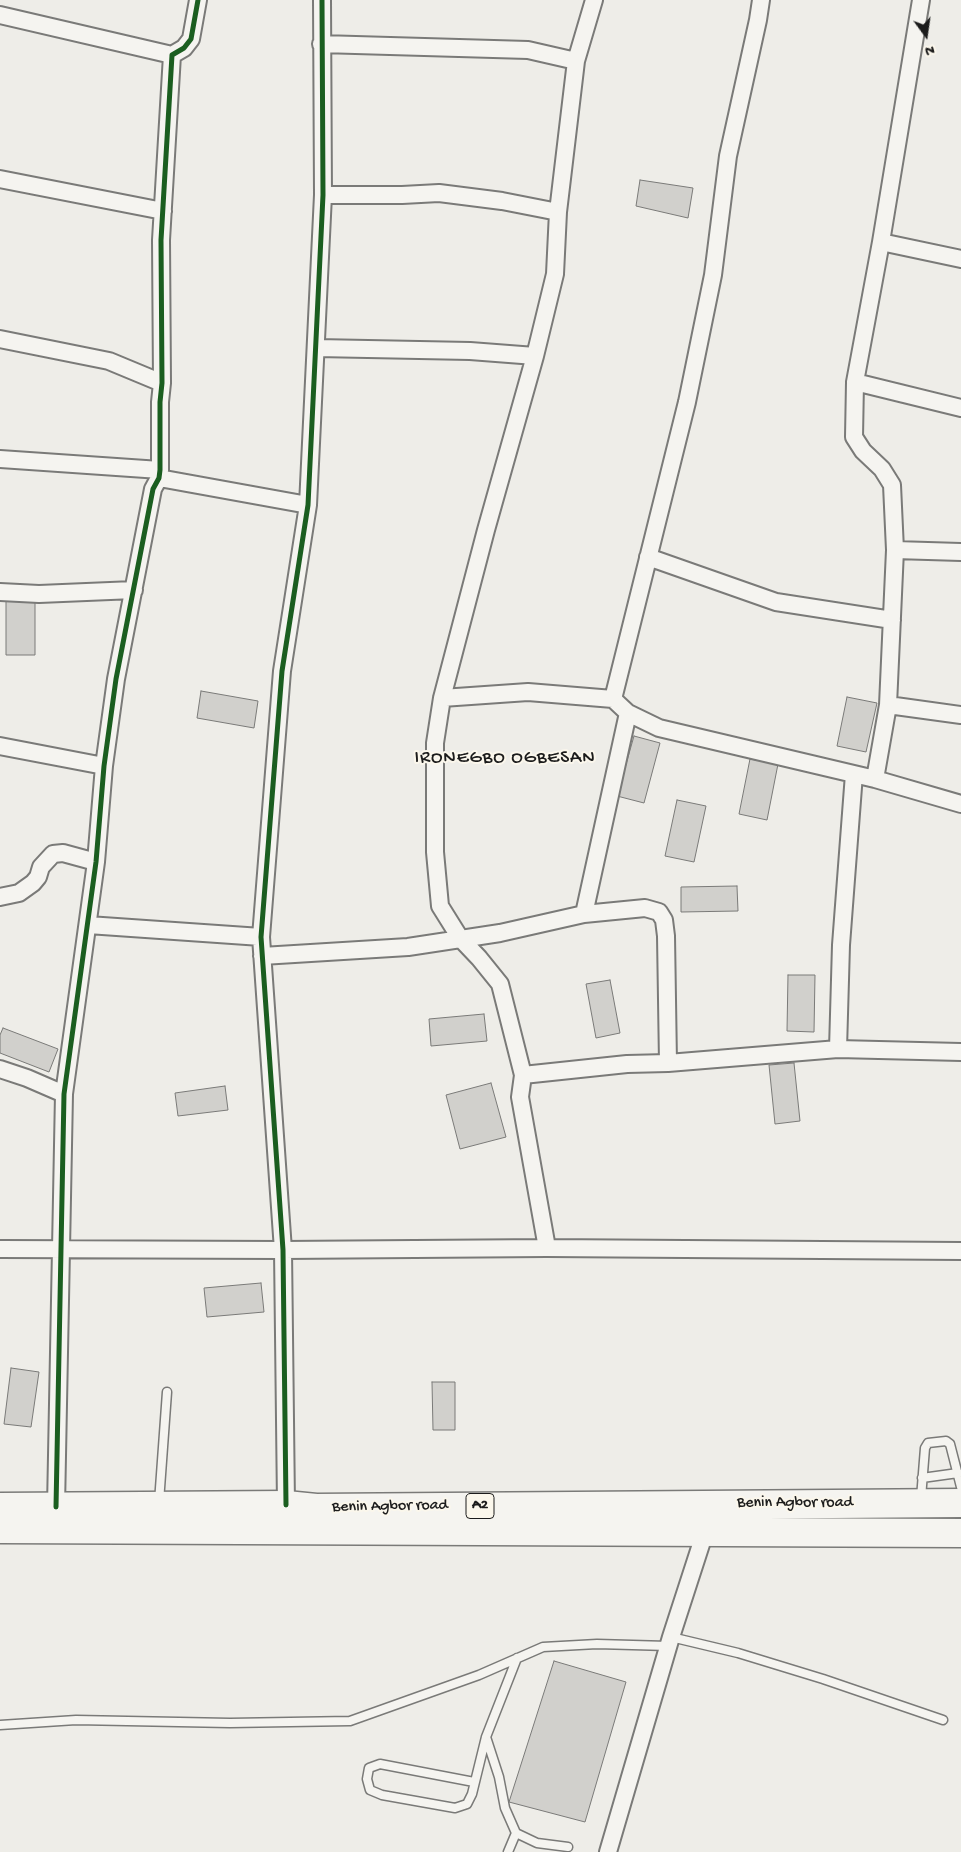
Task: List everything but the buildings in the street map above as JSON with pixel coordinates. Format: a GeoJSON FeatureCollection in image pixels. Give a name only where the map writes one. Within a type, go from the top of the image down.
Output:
{"type":"FeatureCollection","features":[{"type":"Feature","properties":{"kind":"highway","name":"Benin Agbor road"},"geometry":{"type":"LineString","coordinates":[[0,1507],[286,1505],[326,1508],[921,1490],[961,1503]]}},
{"type":"Feature","properties":{"kind":"highway","name":"Benin Agbor road"},"geometry":{"type":"LineString","coordinates":[[0,1529],[961,1532]]}},
{"type":"Feature","properties":{"kind":"street"},"geometry":{"type":"LineString","coordinates":[[0,15],[172,55],[184,48],[191,39],[198,0]]}},
{"type":"Feature","properties":{"kind":"street"},"geometry":{"type":"LineString","coordinates":[[286,1505],[283,1250],[261,937],[282,670],[308,505],[323,195],[322,0]]}},
{"type":"Feature","properties":{"kind":"street"},"geometry":{"type":"LineString","coordinates":[[547,1248],[520,1097],[523,1075],[500,984],[460,938],[440,906],[435,852],[435,743],[442,698],[486,530],[535,356],[555,274],[558,212],[576,61],[594,0]]}},
{"type":"Feature","properties":{"kind":"street"},"geometry":{"type":"LineString","coordinates":[[613,699],[687,402],[713,275],[728,156],[761,0]]}},
{"type":"Feature","properties":{"kind":"street"},"geometry":{"type":"LineString","coordinates":[[875,779],[888,705],[895,550],[892,486],[882,469],[863,451],[854,437],[855,382],[882,242],[921,0]]}},
{"type":"Feature","properties":{"kind":"street"},"geometry":{"type":"LineString","coordinates":[[321,44],[528,50],[576,61]]}},
{"type":"Feature","properties":{"kind":"street"},"geometry":{"type":"LineString","coordinates":[[56,1506],[64,1094],[96,862],[104,766],[116,679],[153,489],[160,474],[160,402],[162,383],[161,240],[172,55]]}},
{"type":"Feature","properties":{"kind":"street"},"geometry":{"type":"LineString","coordinates":[[0,178],[163,211]]}},
{"type":"Feature","properties":{"kind":"street"},"geometry":{"type":"LineString","coordinates":[[323,195],[439,193],[502,201],[558,212]]}},
{"type":"Feature","properties":{"kind":"street"},"geometry":{"type":"LineString","coordinates":[[882,242],[961,259]]}},
{"type":"Feature","properties":{"kind":"street"},"geometry":{"type":"LineString","coordinates":[[0,339],[109,361],[162,383]]}},
{"type":"Feature","properties":{"kind":"street"},"geometry":{"type":"LineString","coordinates":[[316,348],[460,351],[535,356]]}},
{"type":"Feature","properties":{"kind":"street"},"geometry":{"type":"LineString","coordinates":[[855,382],[961,408]]}},
{"type":"Feature","properties":{"kind":"street"},"geometry":{"type":"LineString","coordinates":[[0,459],[160,474],[308,505]]}},
{"type":"Feature","properties":{"kind":"street"},"geometry":{"type":"LineString","coordinates":[[895,550],[961,552]]}},
{"type":"Feature","properties":{"kind":"street"},"geometry":{"type":"LineString","coordinates":[[648,557],[776,602],[892,620]]}},
{"type":"Feature","properties":{"kind":"street"},"geometry":{"type":"LineString","coordinates":[[0,592],[39,594],[134,590]]}},
{"type":"Feature","properties":{"kind":"street"},"geometry":{"type":"LineString","coordinates":[[442,698],[528,692],[613,699],[628,713],[659,728],[875,779],[961,804]]}},
{"type":"Feature","properties":{"kind":"street"},"geometry":{"type":"LineString","coordinates":[[888,705],[961,716]]}},
{"type":"Feature","properties":{"kind":"street"},"geometry":{"type":"LineString","coordinates":[[584,914],[628,713]]}},
{"type":"Feature","properties":{"kind":"street"},"geometry":{"type":"LineString","coordinates":[[0,746],[104,766]]}},
{"type":"Feature","properties":{"kind":"street"},"geometry":{"type":"LineString","coordinates":[[838,1050],[841,945],[854,774]]}},
{"type":"Feature","properties":{"kind":"street"},"geometry":{"type":"LineString","coordinates":[[0,897],[19,893],[33,883],[38,877],[41,867],[53,854],[63,853],[96,862]]}},
{"type":"Feature","properties":{"kind":"street"},"geometry":{"type":"LineString","coordinates":[[262,956],[408,947],[500,933],[584,914],[645,908],[659,912],[664,920],[666,936],[668,1063]]}},
{"type":"Feature","properties":{"kind":"street"},"geometry":{"type":"LineString","coordinates":[[88,925],[261,937]]}},
{"type":"Feature","properties":{"kind":"street"},"geometry":{"type":"LineString","coordinates":[[523,1075],[627,1064],[668,1063],[838,1050],[961,1052]]}},
{"type":"Feature","properties":{"kind":"street"},"geometry":{"type":"LineString","coordinates":[[0,1069],[64,1094]]}},
{"type":"Feature","properties":{"kind":"street"},"geometry":{"type":"LineString","coordinates":[[0,1250],[547,1248],[961,1251]]}},
{"type":"Feature","properties":{"kind":"street"},"geometry":{"type":"LineString","coordinates":[[608,1852],[670,1641],[705,1532]]}},
{"type":"Feature","properties":{"kind":"lane"},"geometry":{"type":"LineString","coordinates":[[159,1506],[167,1392]]}},
{"type":"Feature","properties":{"kind":"lane"},"geometry":{"type":"LineString","coordinates":[[958,1474],[921,1490],[925,1448],[928,1443],[946,1441],[950,1444],[958,1474],[961,1486]]}},
{"type":"Feature","properties":{"kind":"lane"},"geometry":{"type":"LineString","coordinates":[[0,1725],[76,1720],[230,1723],[350,1721],[479,1675],[543,1647],[670,1641],[738,1653],[823,1679],[943,1720]]}},
{"type":"Feature","properties":{"kind":"lane"},"geometry":{"type":"LineString","coordinates":[[474,1782],[380,1764],[369,1768],[367,1779],[370,1790],[382,1795],[456,1808],[467,1804],[472,1794],[486,1737],[517,1658]]}},
{"type":"Feature","properties":{"kind":"lane"},"geometry":{"type":"LineString","coordinates":[[486,1737],[499,1777],[505,1808],[516,1833],[537,1843],[568,1847]]}},
{"type":"Feature","properties":{"kind":"lane"},"geometry":{"type":"LineString","coordinates":[[508,1852],[516,1833]]}},
{"type":"Feature","properties":{"kind":"cycle path"},"geometry":{"type":"LineString","coordinates":[[56,1507],[64,1094],[96,862],[104,766],[116,679],[153,489],[159,478],[160,470],[160,402],[162,383],[161,240],[172,55],[184,48],[191,39],[198,0]]}},
{"type":"Feature","properties":{"kind":"cycle path"},"geometry":{"type":"LineString","coordinates":[[286,1505],[283,1250],[261,937],[282,671],[308,505],[323,195],[322,0]]}},
{"type":"Feature","properties":{"kind":"district","name":"IRONEGBO OGBESAN"},"geometry":{"type":"Point","coordinates":[505,759]}}]}
